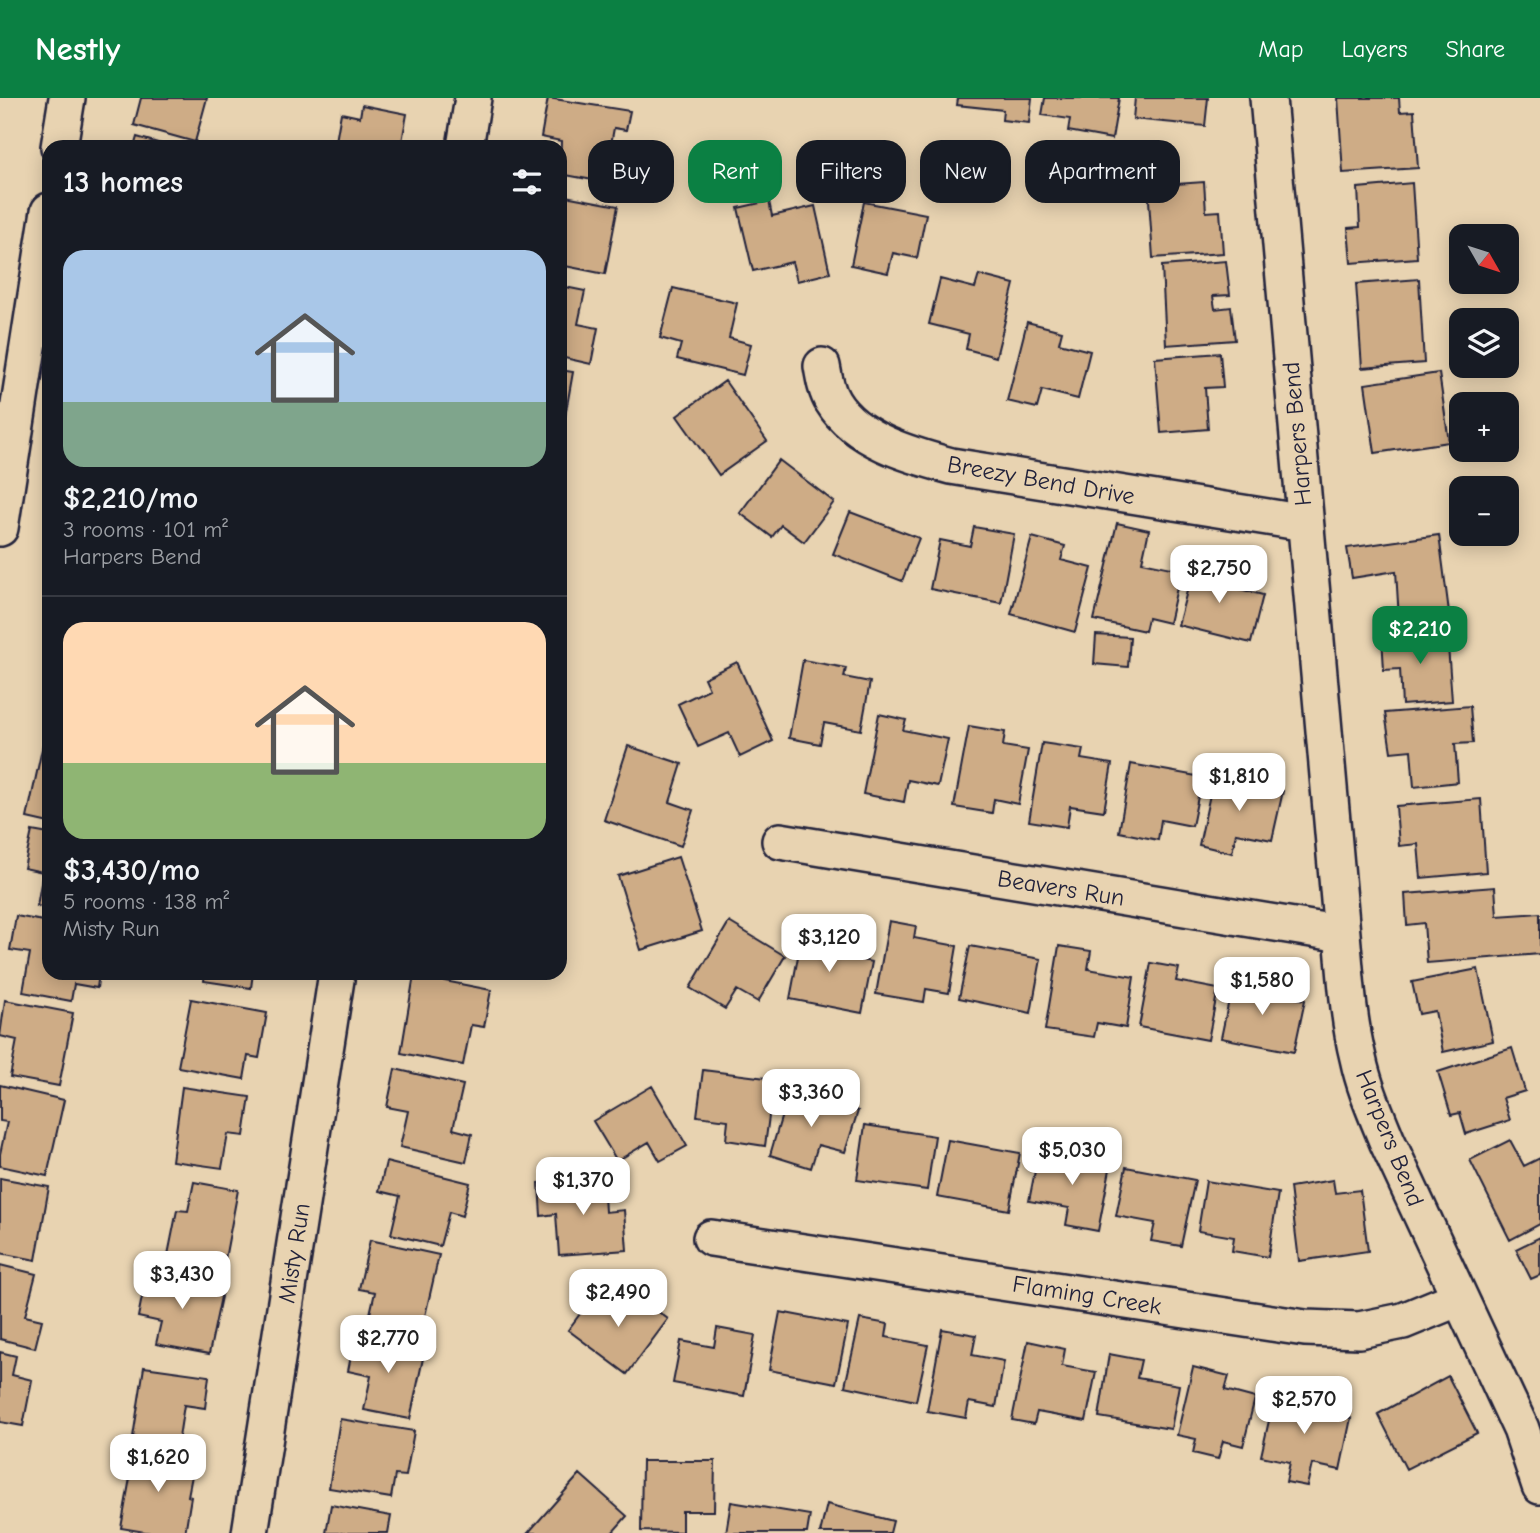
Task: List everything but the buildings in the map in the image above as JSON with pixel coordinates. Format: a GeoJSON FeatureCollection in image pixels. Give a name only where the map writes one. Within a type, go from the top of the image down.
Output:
{"type":"FeatureCollection","features":[{"type":"Feature","properties":{"kind":"street"},"geometry":{"type":"LineString","coordinates":[[60,140],[66,98]]}},
{"type":"Feature","properties":{"kind":"street"},"geometry":{"type":"LineString","coordinates":[[466,140],[473,98]]}},
{"type":"Feature","properties":{"kind":"street","name":"Harpers Bend"},"geometry":{"type":"LineString","coordinates":[[1268,98],[1342,934],[1350,1017],[1358,1059],[1371,1101],[1521,1429],[1540,1486]]}},
{"type":"Feature","properties":{"kind":"street"},"geometry":{"type":"LineString","coordinates":[[0,528],[42,256]]}},
{"type":"Feature","properties":{"kind":"street","name":"Breezy Bend Drive"},"geometry":{"type":"LineString","coordinates":[[822,366],[827,390],[844,418],[886,443],[922,458],[951,466],[1305,523]]}},
{"type":"Feature","properties":{"kind":"street","name":"Beavers Run"},"geometry":{"type":"LineString","coordinates":[[780,841],[1342,934]]}},
{"type":"Feature","properties":{"kind":"street","name":"Misty Run"},"geometry":{"type":"LineString","coordinates":[[250,1533],[336,980]]}},
{"type":"Feature","properties":{"kind":"street","name":"Flaming Creek"},"geometry":{"type":"LineString","coordinates":[[711,1238],[1306,1328],[1359,1330],[1403,1321],[1460,1298]]}}]}
